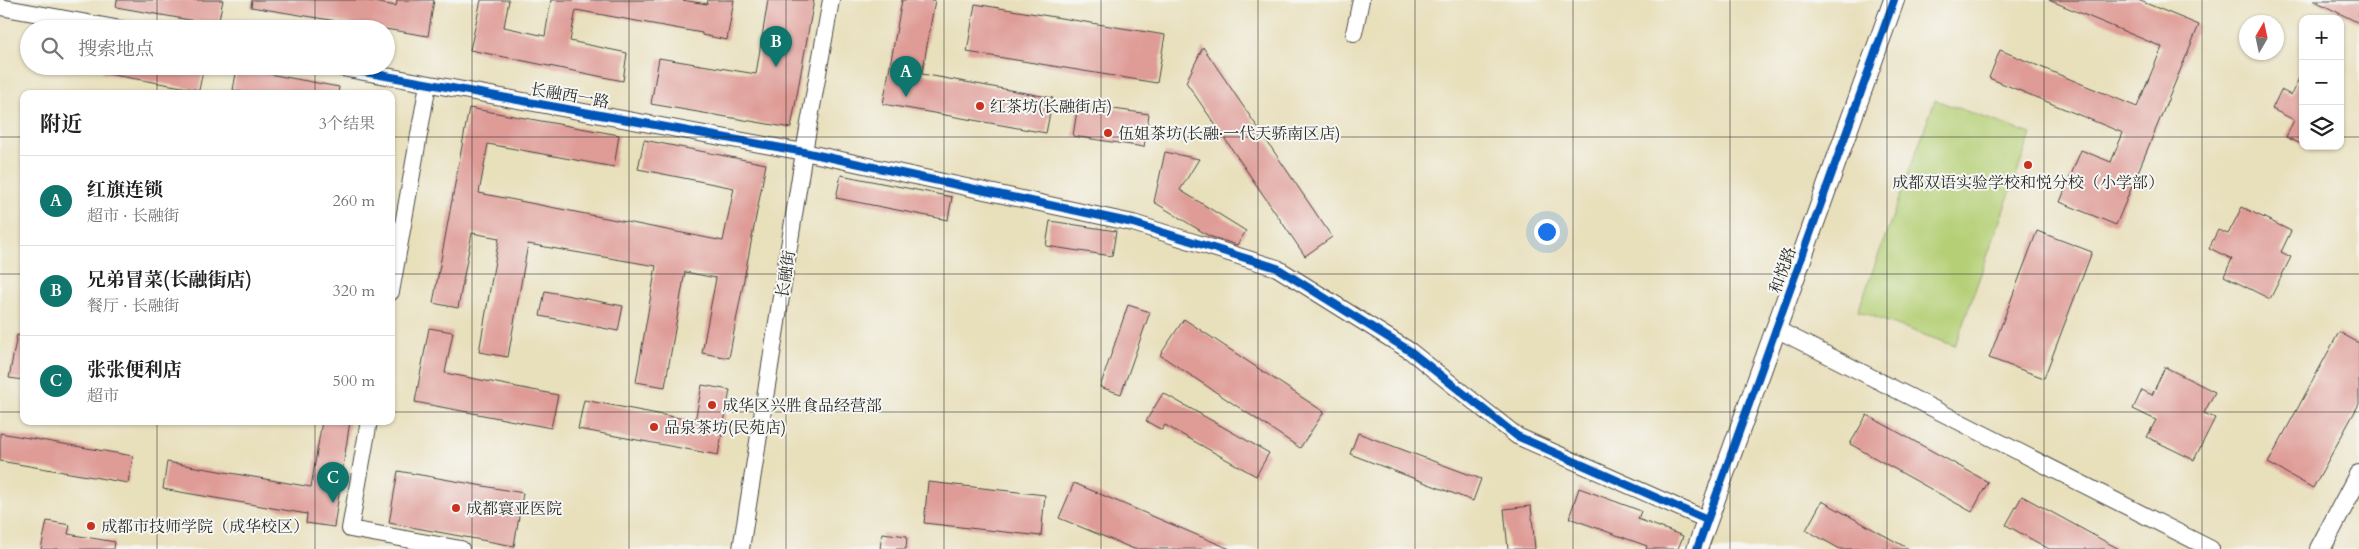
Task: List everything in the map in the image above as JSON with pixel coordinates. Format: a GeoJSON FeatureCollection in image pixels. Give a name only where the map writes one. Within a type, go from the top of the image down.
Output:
{"type":"FeatureCollection","features":[{"type":"Feature","properties":{"kind":"street","name":"长融街"},"geometry":{"type":"LineString","coordinates":[[741,549],[804,152],[832,0]]}},
{"type":"Feature","properties":{"kind":"street"},"geometry":{"type":"LineString","coordinates":[[1354,33],[1360,0]]}},
{"type":"Feature","properties":{"kind":"street","name":"和悦路"},"geometry":{"type":"LineString","coordinates":[[1697,549],[1894,0]]}},
{"type":"Feature","properties":{"kind":"street"},"geometry":{"type":"LineString","coordinates":[[0,7],[72,20]]}},
{"type":"Feature","properties":{"kind":"street","name":"长融西一路"},"geometry":{"type":"LineString","coordinates":[[380,75],[804,152],[1133,223],[1277,268],[1410,351],[1517,436],[1707,520]]}},
{"type":"Feature","properties":{"kind":"street"},"geometry":{"type":"LineString","coordinates":[[395,270],[428,84]]}},
{"type":"Feature","properties":{"kind":"street"},"geometry":{"type":"LineString","coordinates":[[1776,329],[2211,549]]}},
{"type":"Feature","properties":{"kind":"street"},"geometry":{"type":"LineString","coordinates":[[367,425],[350,529],[461,549]]}},
{"type":"Feature","properties":{"kind":"street"},"geometry":{"type":"LineString","coordinates":[[2320,549],[2359,475]]}},
{"type":"Feature","properties":{"kind":"green space"},"geometry":{"type":"Polygon","coordinates":[[[1935,100],[2031,134],[1955,346],[1858,311],[1935,100]]]}},
{"type":"Feature","properties":{"kind":"building"},"geometry":{"type":"Polygon","coordinates":[[[117,0],[223,0],[219,20],[190,20],[116,7],[117,0]]]}},
{"type":"Feature","properties":{"kind":"building"},"geometry":{"type":"Polygon","coordinates":[[[252,0],[362,0],[396,6],[397,0],[434,0],[428,36],[395,31],[395,20],[330,20],[251,7],[252,0]]]}},
{"type":"Feature","properties":{"kind":"building"},"geometry":{"type":"Polygon","coordinates":[[[481,0],[509,0],[504,27],[545,36],[551,0],[682,0],[707,4],[708,0],[734,0],[727,40],[702,35],[702,33],[576,10],[570,41],[627,53],[623,81],[470,50],[481,0]]]}},
{"type":"Feature","properties":{"kind":"building"},"geometry":{"type":"Polygon","coordinates":[[[768,0],[814,0],[791,128],[651,104],[659,58],[756,74],[768,0]]]}},
{"type":"Feature","properties":{"kind":"building"},"geometry":{"type":"Polygon","coordinates":[[[902,0],[935,0],[922,74],[1053,98],[1046,133],[883,104],[902,0]]]}},
{"type":"Feature","properties":{"kind":"building"},"geometry":{"type":"Polygon","coordinates":[[[2049,0],[2138,0],[2199,25],[2116,225],[2060,202],[2081,150],[2111,162],[2123,133],[1989,78],[2000,50],[2137,107],[2162,47],[2049,0]]]}},
{"type":"Feature","properties":{"kind":"building"},"geometry":{"type":"Polygon","coordinates":[[[2313,0],[2359,0],[2359,23],[2313,0]]]}},
{"type":"Feature","properties":{"kind":"building"},"geometry":{"type":"Polygon","coordinates":[[[975,4],[1165,35],[1157,83],[967,52],[975,4]]]}},
{"type":"Feature","properties":{"kind":"building"},"geometry":{"type":"Polygon","coordinates":[[[1203,47],[1332,237],[1305,256],[1186,82],[1203,47]]]}},
{"type":"Feature","properties":{"kind":"building"},"geometry":{"type":"Polygon","coordinates":[[[113,75],[202,75],[199,90],[113,75]]]}},
{"type":"Feature","properties":{"kind":"building"},"geometry":{"type":"Polygon","coordinates":[[[236,75],[275,75],[339,87],[339,90],[233,90],[236,75]]]}},
{"type":"Feature","properties":{"kind":"building"},"geometry":{"type":"Polygon","coordinates":[[[2299,78],[2299,143],[2286,137],[2294,120],[2272,109],[2281,90],[2291,95],[2299,78]]]}},
{"type":"Feature","properties":{"kind":"building"},"geometry":{"type":"Polygon","coordinates":[[[1078,104],[1149,114],[1144,147],[1073,136],[1078,104]]]}},
{"type":"Feature","properties":{"kind":"building"},"geometry":{"type":"Polygon","coordinates":[[[469,108],[619,135],[614,167],[488,144],[479,193],[723,241],[734,188],[638,169],[644,140],[766,164],[729,358],[702,353],[716,278],[685,272],[665,387],[636,382],[656,266],[528,244],[508,357],[479,352],[499,238],[472,233],[458,308],[433,303],[469,108]]]}},
{"type":"Feature","properties":{"kind":"building"},"geometry":{"type":"Polygon","coordinates":[[[1165,152],[1199,159],[1180,190],[1246,231],[1237,245],[1209,236],[1154,202],[1165,152]]]}},
{"type":"Feature","properties":{"kind":"building"},"geometry":{"type":"Polygon","coordinates":[[[841,175],[952,197],[948,220],[836,198],[841,175]]]}},
{"type":"Feature","properties":{"kind":"building"},"geometry":{"type":"Polygon","coordinates":[[[2242,207],[2291,231],[2281,252],[2291,257],[2270,299],[2224,276],[2232,259],[2209,248],[2218,230],[2228,234],[2242,207]]]}},
{"type":"Feature","properties":{"kind":"building"},"geometry":{"type":"Polygon","coordinates":[[[1050,221],[1116,231],[1112,256],[1046,246],[1050,221]]]}},
{"type":"Feature","properties":{"kind":"building"},"geometry":{"type":"Polygon","coordinates":[[[2037,231],[2092,252],[2044,378],[1989,358],[2037,231]]]}},
{"type":"Feature","properties":{"kind":"building"},"geometry":{"type":"Polygon","coordinates":[[[545,291],[623,306],[618,331],[540,316],[545,291]]]}},
{"type":"Feature","properties":{"kind":"building"},"geometry":{"type":"Polygon","coordinates":[[[1128,305],[1150,312],[1121,394],[1100,387],[1128,305]]]}},
{"type":"Feature","properties":{"kind":"building"},"geometry":{"type":"Polygon","coordinates":[[[1184,319],[1324,412],[1300,448],[1160,355],[1184,319]]]}},
{"type":"Feature","properties":{"kind":"building"},"geometry":{"type":"Polygon","coordinates":[[[429,328],[453,332],[445,373],[558,395],[551,428],[415,402],[429,328]]]}},
{"type":"Feature","properties":{"kind":"building"},"geometry":{"type":"Polygon","coordinates":[[[2339,332],[2359,343],[2359,404],[2313,488],[2268,463],[2339,332]]]}},
{"type":"Feature","properties":{"kind":"building"},"geometry":{"type":"Polygon","coordinates":[[[17,335],[20,335],[20,379],[9,378],[17,335]]]}},
{"type":"Feature","properties":{"kind":"building"},"geometry":{"type":"Polygon","coordinates":[[[2165,367],[2215,392],[2204,413],[2215,418],[2194,460],[2147,437],[2156,420],[2133,409],[2142,390],[2152,395],[2165,367]]]}},
{"type":"Feature","properties":{"kind":"building"},"geometry":{"type":"Polygon","coordinates":[[[702,385],[730,390],[718,455],[578,429],[584,400],[695,421],[702,385]]]}},
{"type":"Feature","properties":{"kind":"building"},"geometry":{"type":"Polygon","coordinates":[[[1163,393],[1269,453],[1256,476],[1165,425],[1162,430],[1146,421],[1163,393]]]}},
{"type":"Feature","properties":{"kind":"building"},"geometry":{"type":"Polygon","coordinates":[[[1867,415],[1988,482],[1972,512],[1850,444],[1867,415]]]}},
{"type":"Feature","properties":{"kind":"building"},"geometry":{"type":"Polygon","coordinates":[[[321,425],[349,425],[334,527],[306,523],[307,514],[163,489],[167,462],[311,487],[321,425]]]}},
{"type":"Feature","properties":{"kind":"building"},"geometry":{"type":"Polygon","coordinates":[[[0,433],[133,456],[128,483],[0,461],[0,433]]]}},
{"type":"Feature","properties":{"kind":"building"},"geometry":{"type":"Polygon","coordinates":[[[1358,433],[1481,479],[1473,501],[1350,454],[1358,433]]]}},
{"type":"Feature","properties":{"kind":"building","name":"成都寰亚医院"},"geometry":{"type":"Polygon","coordinates":[[[398,471],[523,493],[514,546],[389,523],[398,471]]]}},
{"type":"Feature","properties":{"kind":"building"},"geometry":{"type":"Polygon","coordinates":[[[928,482],[1045,495],[1041,536],[924,523],[928,482]]]}},
{"type":"Feature","properties":{"kind":"building"},"geometry":{"type":"Polygon","coordinates":[[[1074,483],[1230,549],[1134,549],[1059,518],[1074,483]]]}},
{"type":"Feature","properties":{"kind":"building"},"geometry":{"type":"Polygon","coordinates":[[[1579,488],[1641,511],[1638,519],[1683,536],[1678,549],[1646,549],[1647,546],[1569,518],[1579,488]]]}},
{"type":"Feature","properties":{"kind":"building"},"geometry":{"type":"Polygon","coordinates":[[[2022,496],[2119,549],[2049,549],[2006,525],[2022,496]]]}},
{"type":"Feature","properties":{"kind":"building"},"geometry":{"type":"Polygon","coordinates":[[[1822,501],[1909,549],[1840,549],[1806,530],[1822,501]]]}},
{"type":"Feature","properties":{"kind":"building"},"geometry":{"type":"Polygon","coordinates":[[[1531,506],[1535,549],[1508,549],[1504,509],[1531,506]]]}},
{"type":"Feature","properties":{"kind":"building"},"geometry":{"type":"Polygon","coordinates":[[[47,521],[70,525],[68,534],[115,542],[114,549],[41,549],[47,521]]]}},
{"type":"Feature","properties":{"kind":"building"},"geometry":{"type":"Polygon","coordinates":[[[882,533],[907,536],[906,549],[880,549],[882,533]]]}},
{"type":"Feature","properties":{"kind":"cycle path"},"geometry":{"type":"LineString","coordinates":[[1697,549],[1894,0]]}},
{"type":"Feature","properties":{"kind":"cycle path"},"geometry":{"type":"LineString","coordinates":[[380,75],[804,152],[1133,223],[1277,268],[1410,351],[1517,436],[1707,520]]}},
{"type":"Feature","properties":{"kind":"place","name":"兄弟冒菜(长融街店)"},"geometry":{"type":"Point","coordinates":[776,67]}},
{"type":"Feature","properties":{"kind":"place","name":"红旗连锁"},"geometry":{"type":"Point","coordinates":[906,97]}},
{"type":"Feature","properties":{"kind":"place","name":"红茶坊(长融街店)"},"geometry":{"type":"Point","coordinates":[980,106]}},
{"type":"Feature","properties":{"kind":"place","name":"伍姐茶坊(长融·一代天骄南区店)"},"geometry":{"type":"Point","coordinates":[1108,133]}},
{"type":"Feature","properties":{"kind":"place","name":"成都双语实验学校和悦分校（小学部）"},"geometry":{"type":"Point","coordinates":[2028,165]}},
{"type":"Feature","properties":{"kind":"place","name":"成华区兴胜食品经营部"},"geometry":{"type":"Point","coordinates":[712,405]}},
{"type":"Feature","properties":{"kind":"place","name":"品泉茶坊(民苑店)"},"geometry":{"type":"Point","coordinates":[654,427]}},
{"type":"Feature","properties":{"kind":"place","name":"张张便利店"},"geometry":{"type":"Point","coordinates":[333,503]}},
{"type":"Feature","properties":{"kind":"place","name":"成都寰亚医院"},"geometry":{"type":"Point","coordinates":[456,508]}},
{"type":"Feature","properties":{"kind":"place","name":"成都市技师学院（成华校区）"},"geometry":{"type":"Point","coordinates":[91,526]}}]}
